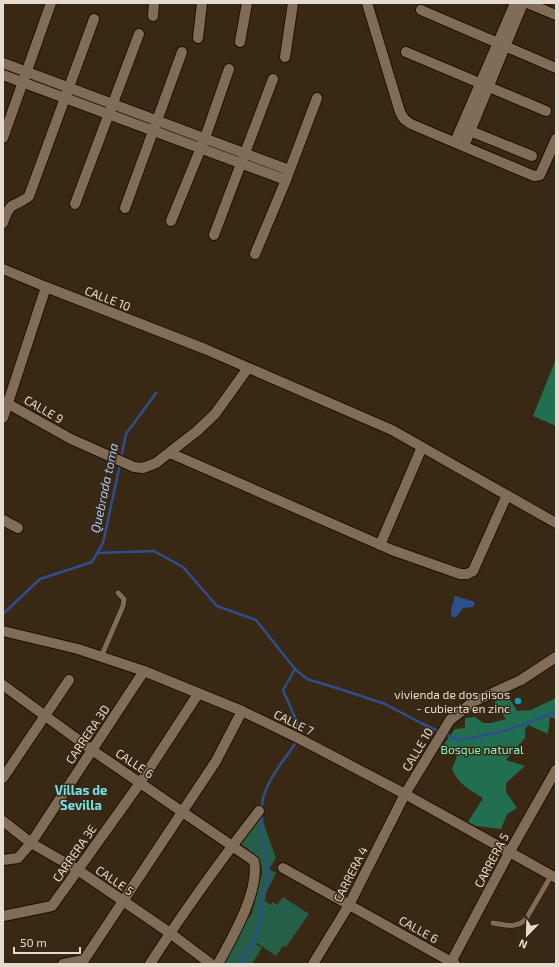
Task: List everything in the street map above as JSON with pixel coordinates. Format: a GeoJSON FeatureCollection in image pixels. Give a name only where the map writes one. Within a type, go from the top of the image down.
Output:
{"type":"FeatureCollection","features":[{"type":"Feature","properties":{"kind":"street"},"geometry":{"type":"LineString","coordinates":[[3,138],[51,3]]}},
{"type":"Feature","properties":{"kind":"street"},"geometry":{"type":"LineString","coordinates":[[153,16],[154,3]]}},
{"type":"Feature","properties":{"kind":"street"},"geometry":{"type":"LineString","coordinates":[[198,38],[202,3]]}},
{"type":"Feature","properties":{"kind":"street"},"geometry":{"type":"LineString","coordinates":[[240,42],[247,3]]}},
{"type":"Feature","properties":{"kind":"street"},"geometry":{"type":"LineString","coordinates":[[285,57],[293,3]]}},
{"type":"Feature","properties":{"kind":"street"},"geometry":{"type":"LineString","coordinates":[[367,3],[400,112],[404,119],[411,124],[534,176],[540,175],[556,139]]}},
{"type":"Feature","properties":{"kind":"street"},"geometry":{"type":"LineString","coordinates":[[459,144],[501,44],[515,3]]}},
{"type":"Feature","properties":{"kind":"street"},"geometry":{"type":"LineString","coordinates":[[501,44],[522,3]]}},
{"type":"Feature","properties":{"kind":"street"},"geometry":{"type":"LineString","coordinates":[[526,3],[556,15]]}},
{"type":"Feature","properties":{"kind":"street"},"geometry":{"type":"LineString","coordinates":[[421,10],[556,68]]}},
{"type":"Feature","properties":{"kind":"street"},"geometry":{"type":"LineString","coordinates":[[3,223],[12,206],[25,200],[29,196],[94,19]]}},
{"type":"Feature","properties":{"kind":"street"},"geometry":{"type":"LineString","coordinates":[[75,204],[139,34]]}},
{"type":"Feature","properties":{"kind":"street"},"geometry":{"type":"LineString","coordinates":[[125,208],[182,52]]}},
{"type":"Feature","properties":{"kind":"street"},"geometry":{"type":"LineString","coordinates":[[406,52],[546,111]]}},
{"type":"Feature","properties":{"kind":"street"},"geometry":{"type":"LineString","coordinates":[[3,63],[289,170]]}},
{"type":"Feature","properties":{"kind":"street"},"geometry":{"type":"LineString","coordinates":[[171,221],[205,138],[229,69]]}},
{"type":"Feature","properties":{"kind":"street"},"geometry":{"type":"LineString","coordinates":[[3,75],[286,180]]}},
{"type":"Feature","properties":{"kind":"street"},"geometry":{"type":"LineString","coordinates":[[214,235],[273,79]]}},
{"type":"Feature","properties":{"kind":"street"},"geometry":{"type":"LineString","coordinates":[[255,254],[286,180],[317,98]]}},
{"type":"Feature","properties":{"kind":"street"},"geometry":{"type":"LineString","coordinates":[[465,129],[532,156]]}},
{"type":"Feature","properties":{"kind":"street","name":"CALLE 10"},"geometry":{"type":"LineString","coordinates":[[3,269],[46,288],[205,349],[392,430],[556,522]]}},
{"type":"Feature","properties":{"kind":"street"},"geometry":{"type":"LineString","coordinates":[[3,418],[6,402],[46,288]]}},
{"type":"Feature","properties":{"kind":"street","name":"CALLE 9"},"geometry":{"type":"LineString","coordinates":[[6,402],[71,439],[134,467],[143,468],[156,463],[170,453],[215,414],[248,368]]}},
{"type":"Feature","properties":{"kind":"street"},"geometry":{"type":"LineString","coordinates":[[380,545],[422,447]]}},
{"type":"Feature","properties":{"kind":"street"},"geometry":{"type":"LineString","coordinates":[[170,453],[380,545],[460,574],[467,574],[473,571],[477,566],[508,495]]}},
{"type":"Feature","properties":{"kind":"street"},"geometry":{"type":"LineString","coordinates":[[3,520],[18,528]]}},
{"type":"Feature","properties":{"kind":"street","name":"CALLE 7"},"geometry":{"type":"LineString","coordinates":[[3,630],[78,649],[144,671],[242,711],[298,738],[405,794],[554,877]]}},
{"type":"Feature","properties":{"kind":"street","name":"CALLE 10"},"geometry":{"type":"LineString","coordinates":[[405,794],[450,720],[473,702],[521,680],[556,657]]}},
{"type":"Feature","properties":{"kind":"street","name":"CARRERA 3D"},"geometry":{"type":"LineString","coordinates":[[3,860],[18,858],[30,843],[144,671]]}},
{"type":"Feature","properties":{"kind":"street"},"geometry":{"type":"LineString","coordinates":[[3,778],[69,680]]}},
{"type":"Feature","properties":{"kind":"street","name":"CALLE 6"},"geometry":{"type":"LineString","coordinates":[[3,685],[92,750],[254,861],[256,871],[241,921],[218,964]]}},
{"type":"Feature","properties":{"kind":"street","name":"CARRERA 3E"},"geometry":{"type":"LineString","coordinates":[[3,916],[52,906],[140,783],[198,694]]}},
{"type":"Feature","properties":{"kind":"street"},"geometry":{"type":"LineString","coordinates":[[63,964],[84,962],[216,761],[242,711]]}},
{"type":"Feature","properties":{"kind":"street","name":"CARRERA 5"},"geometry":{"type":"LineString","coordinates":[[452,963],[509,853],[556,770]]}},
{"type":"Feature","properties":{"kind":"street","name":"CARRERA 4"},"geometry":{"type":"LineString","coordinates":[[313,964],[349,905],[405,794]]}},
{"type":"Feature","properties":{"kind":"street"},"geometry":{"type":"LineString","coordinates":[[150,964],[170,933],[259,811]]}},
{"type":"Feature","properties":{"kind":"street","name":"CALLE 5"},"geometry":{"type":"LineString","coordinates":[[3,821],[30,843],[78,870],[170,933],[211,964]]}},
{"type":"Feature","properties":{"kind":"street","name":"CALLE 6"},"geometry":{"type":"LineString","coordinates":[[283,868],[452,963]]}},
{"type":"Feature","properties":{"kind":"lane"},"geometry":{"type":"LineString","coordinates":[[101,657],[123,606],[124,599],[118,594]]}},
{"type":"Feature","properties":{"kind":"lane"},"geometry":{"type":"LineString","coordinates":[[493,923],[517,926],[521,924],[526,919],[554,877]]}},
{"type":"Feature","properties":{"kind":"green space"},"geometry":{"type":"Polygon","coordinates":[[[556,359],[556,426],[533,416],[556,359]]]}},
{"type":"Feature","properties":{"kind":"green space","name":"Bosque natural"},"geometry":{"type":"Polygon","coordinates":[[[508,696],[517,711],[531,710],[556,698],[556,719],[550,717],[548,734],[528,725],[525,730],[525,738],[506,760],[525,766],[506,783],[506,792],[517,808],[507,814],[501,829],[476,826],[468,822],[483,798],[465,786],[458,779],[452,769],[457,757],[451,749],[444,744],[455,729],[465,728],[465,718],[475,717],[483,723],[491,723],[506,719],[494,702],[508,696]]]}},
{"type":"Feature","properties":{"kind":"green space"},"geometry":{"type":"Polygon","coordinates":[[[260,813],[276,858],[269,869],[276,873],[266,893],[265,901],[271,905],[273,902],[277,905],[283,897],[309,914],[286,947],[283,946],[276,956],[257,943],[256,944],[262,948],[252,964],[218,964],[241,926],[252,914],[255,900],[251,894],[260,881],[262,868],[253,853],[238,842],[260,813]]]}},
{"type":"Feature","properties":{"kind":"water"},"geometry":{"type":"Polygon","coordinates":[[[455,596],[475,602],[473,607],[463,608],[456,617],[453,617],[451,614],[451,609],[455,596]]]}},
{"type":"Feature","properties":{"kind":"waterway","name":"Quebrada toma"},"geometry":{"type":"LineString","coordinates":[[121,458],[126,434],[156,393]]}},
{"type":"Feature","properties":{"kind":"waterway","name":"Quebrada toma"},"geometry":{"type":"LineString","coordinates":[[3,614],[40,579],[92,562],[103,543],[120,464]]}},
{"type":"Feature","properties":{"kind":"waterway"},"geometry":{"type":"LineString","coordinates":[[97,553],[154,551],[183,567],[217,606],[256,620],[295,669],[307,679],[385,704],[440,732]]}},
{"type":"Feature","properties":{"kind":"waterway"},"geometry":{"type":"LineString","coordinates":[[295,669],[283,690],[297,722],[296,734]]}},
{"type":"Feature","properties":{"kind":"waterway"},"geometry":{"type":"LineString","coordinates":[[445,734],[459,740],[506,731],[556,712]]}},
{"type":"Feature","properties":{"kind":"waterway"},"geometry":{"type":"LineString","coordinates":[[262,808],[265,792],[269,783],[295,744],[295,739]]}},
{"type":"Feature","properties":{"kind":"waterway"},"geometry":{"type":"LineString","coordinates":[[239,964],[252,944],[258,928],[261,916],[262,898],[268,880],[268,867],[262,837],[262,813]]}},
{"type":"Feature","properties":{"kind":"place","name":"vivienda de dos pisos - cubierta en zinc"},"geometry":{"type":"Point","coordinates":[518,701]}},
{"type":"Feature","properties":{"kind":"district","name":"Villas de Sevilla"},"geometry":{"type":"Point","coordinates":[81,798]}}]}
